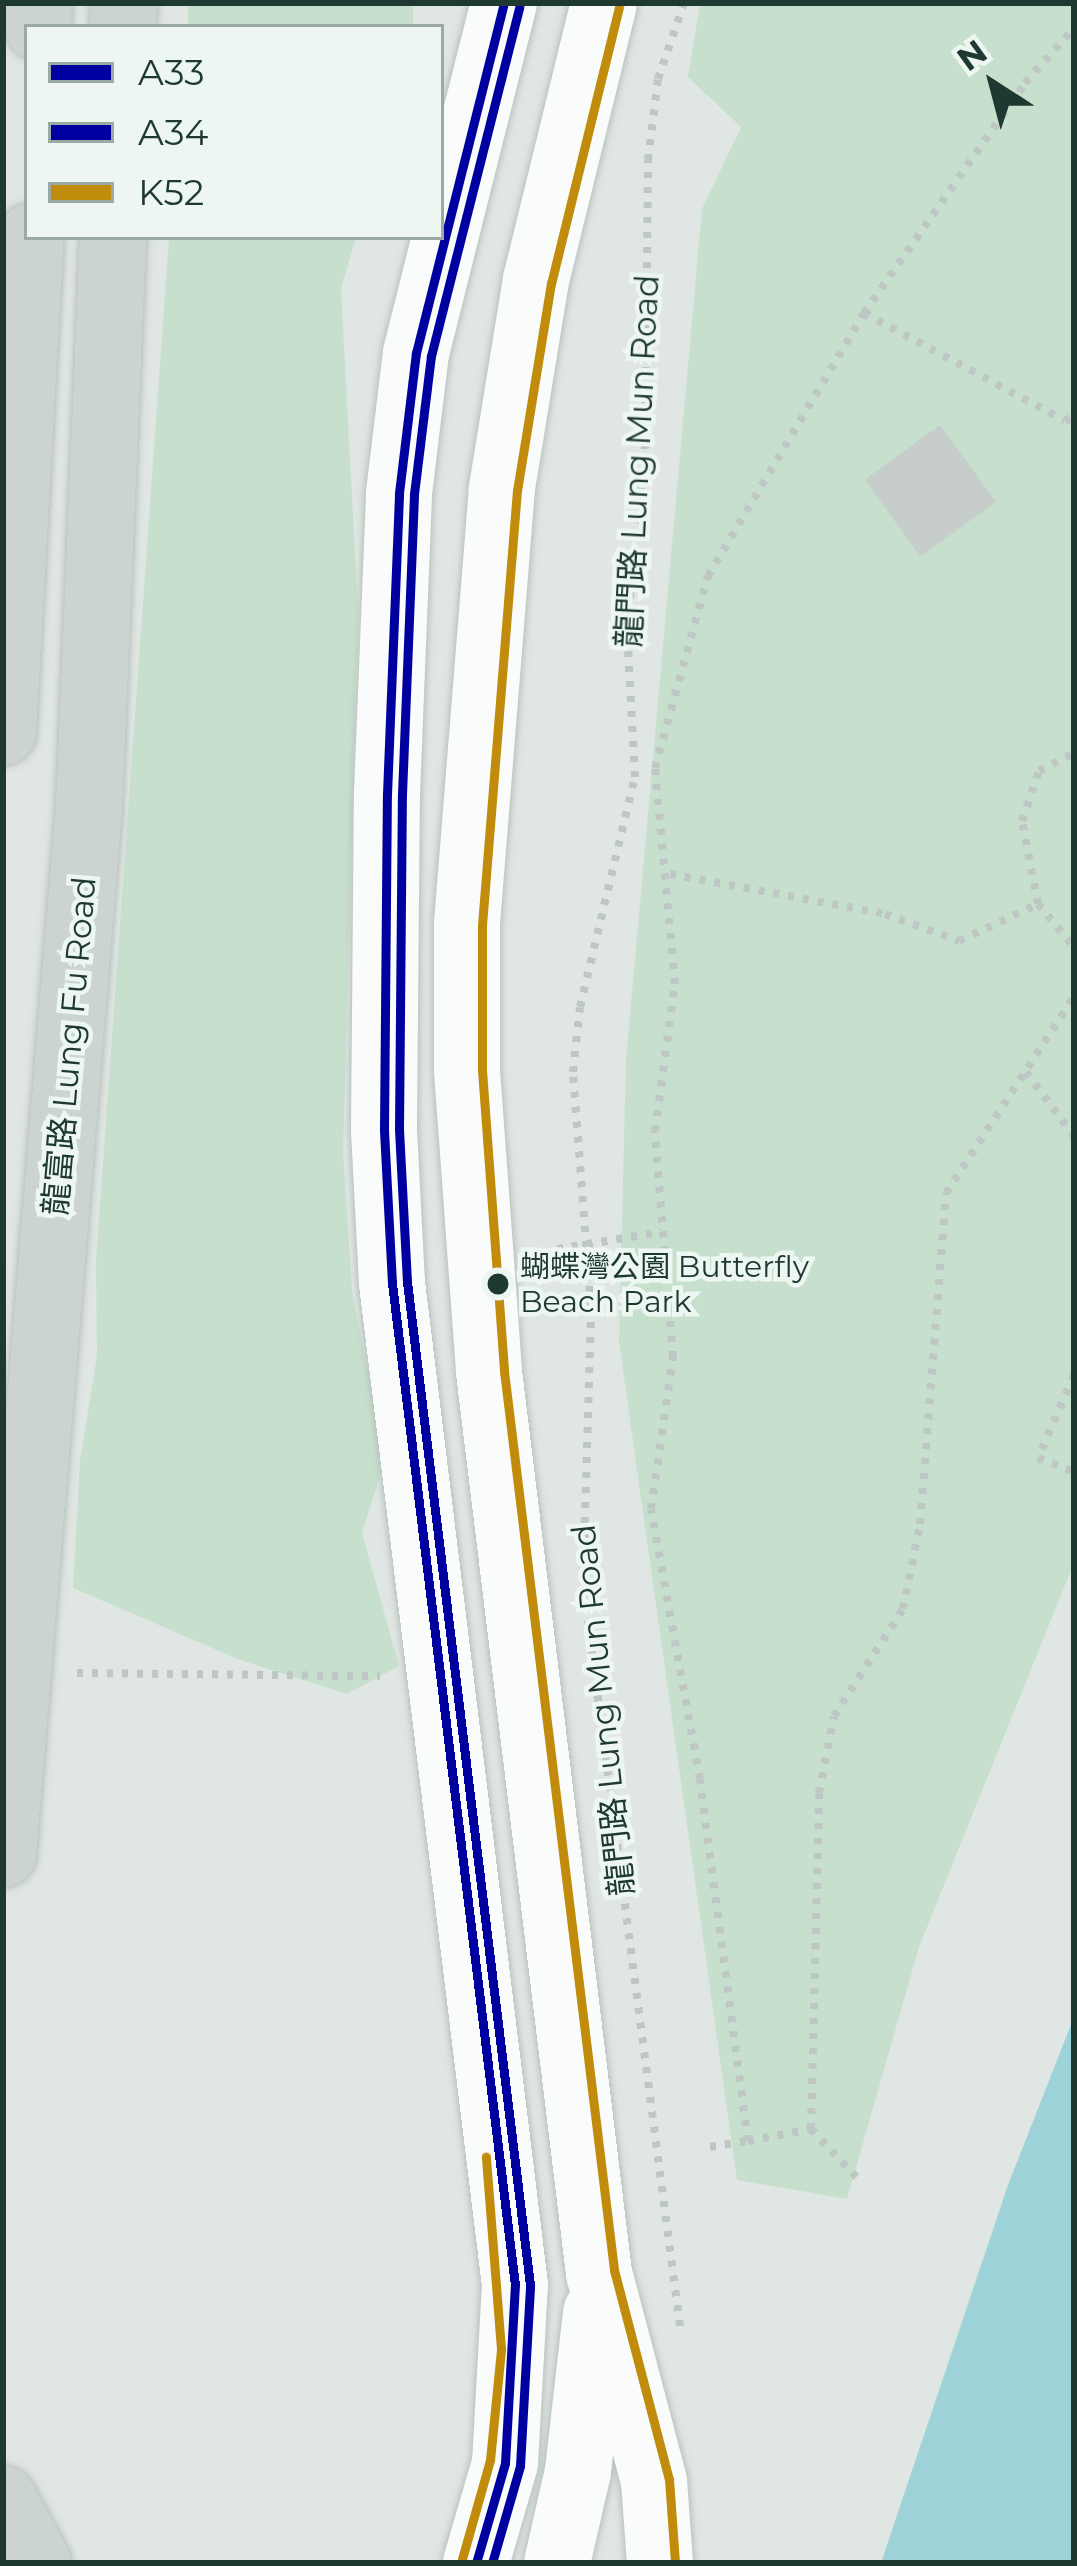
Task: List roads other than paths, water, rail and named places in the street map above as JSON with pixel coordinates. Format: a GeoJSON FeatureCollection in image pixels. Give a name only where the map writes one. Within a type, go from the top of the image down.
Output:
{"type":"FeatureCollection","features":[{"type":"Feature","properties":{"kind":"main road"},"geometry":{"type":"LineString","coordinates":[[476,2563],[505,2464],[515,2285],[411,1466],[384,1129],[399,493],[416,353],[504,3]]}},
{"type":"Feature","properties":{"kind":"main road","name":"龍門路 Lung Mun Road"},"geometry":{"type":"LineString","coordinates":[[604,3],[536,280],[502,488],[467,925],[479,1279],[599,2273],[654,2481],[659,2563]]}},
{"type":"Feature","properties":{"kind":"main road"},"geometry":{"type":"LineString","coordinates":[[3,732],[31,240]]}},
{"type":"Feature","properties":{"kind":"main road","name":"龍富路 Lung Fu Road"},"geometry":{"type":"LineString","coordinates":[[3,1854],[87,831],[113,240]]}},
{"type":"Feature","properties":{"kind":"main road"},"geometry":{"type":"LineString","coordinates":[[557,2563],[578,2471],[599,2273]]}},
{"type":"Feature","properties":{"kind":"main road"},"geometry":{"type":"LineString","coordinates":[[3,2499],[38,2563]]}},
{"type":"Feature","properties":{"kind":"water"},"geometry":{"type":"Polygon","coordinates":[[[1074,2017],[1074,2563],[881,2563],[1008,2185],[1074,2017]]]}},
{"type":"Feature","properties":{"kind":"place","name":"蝴蝶灣公園 Butterfly Beach Park"},"geometry":{"type":"Point","coordinates":[498,1284]}}]}
